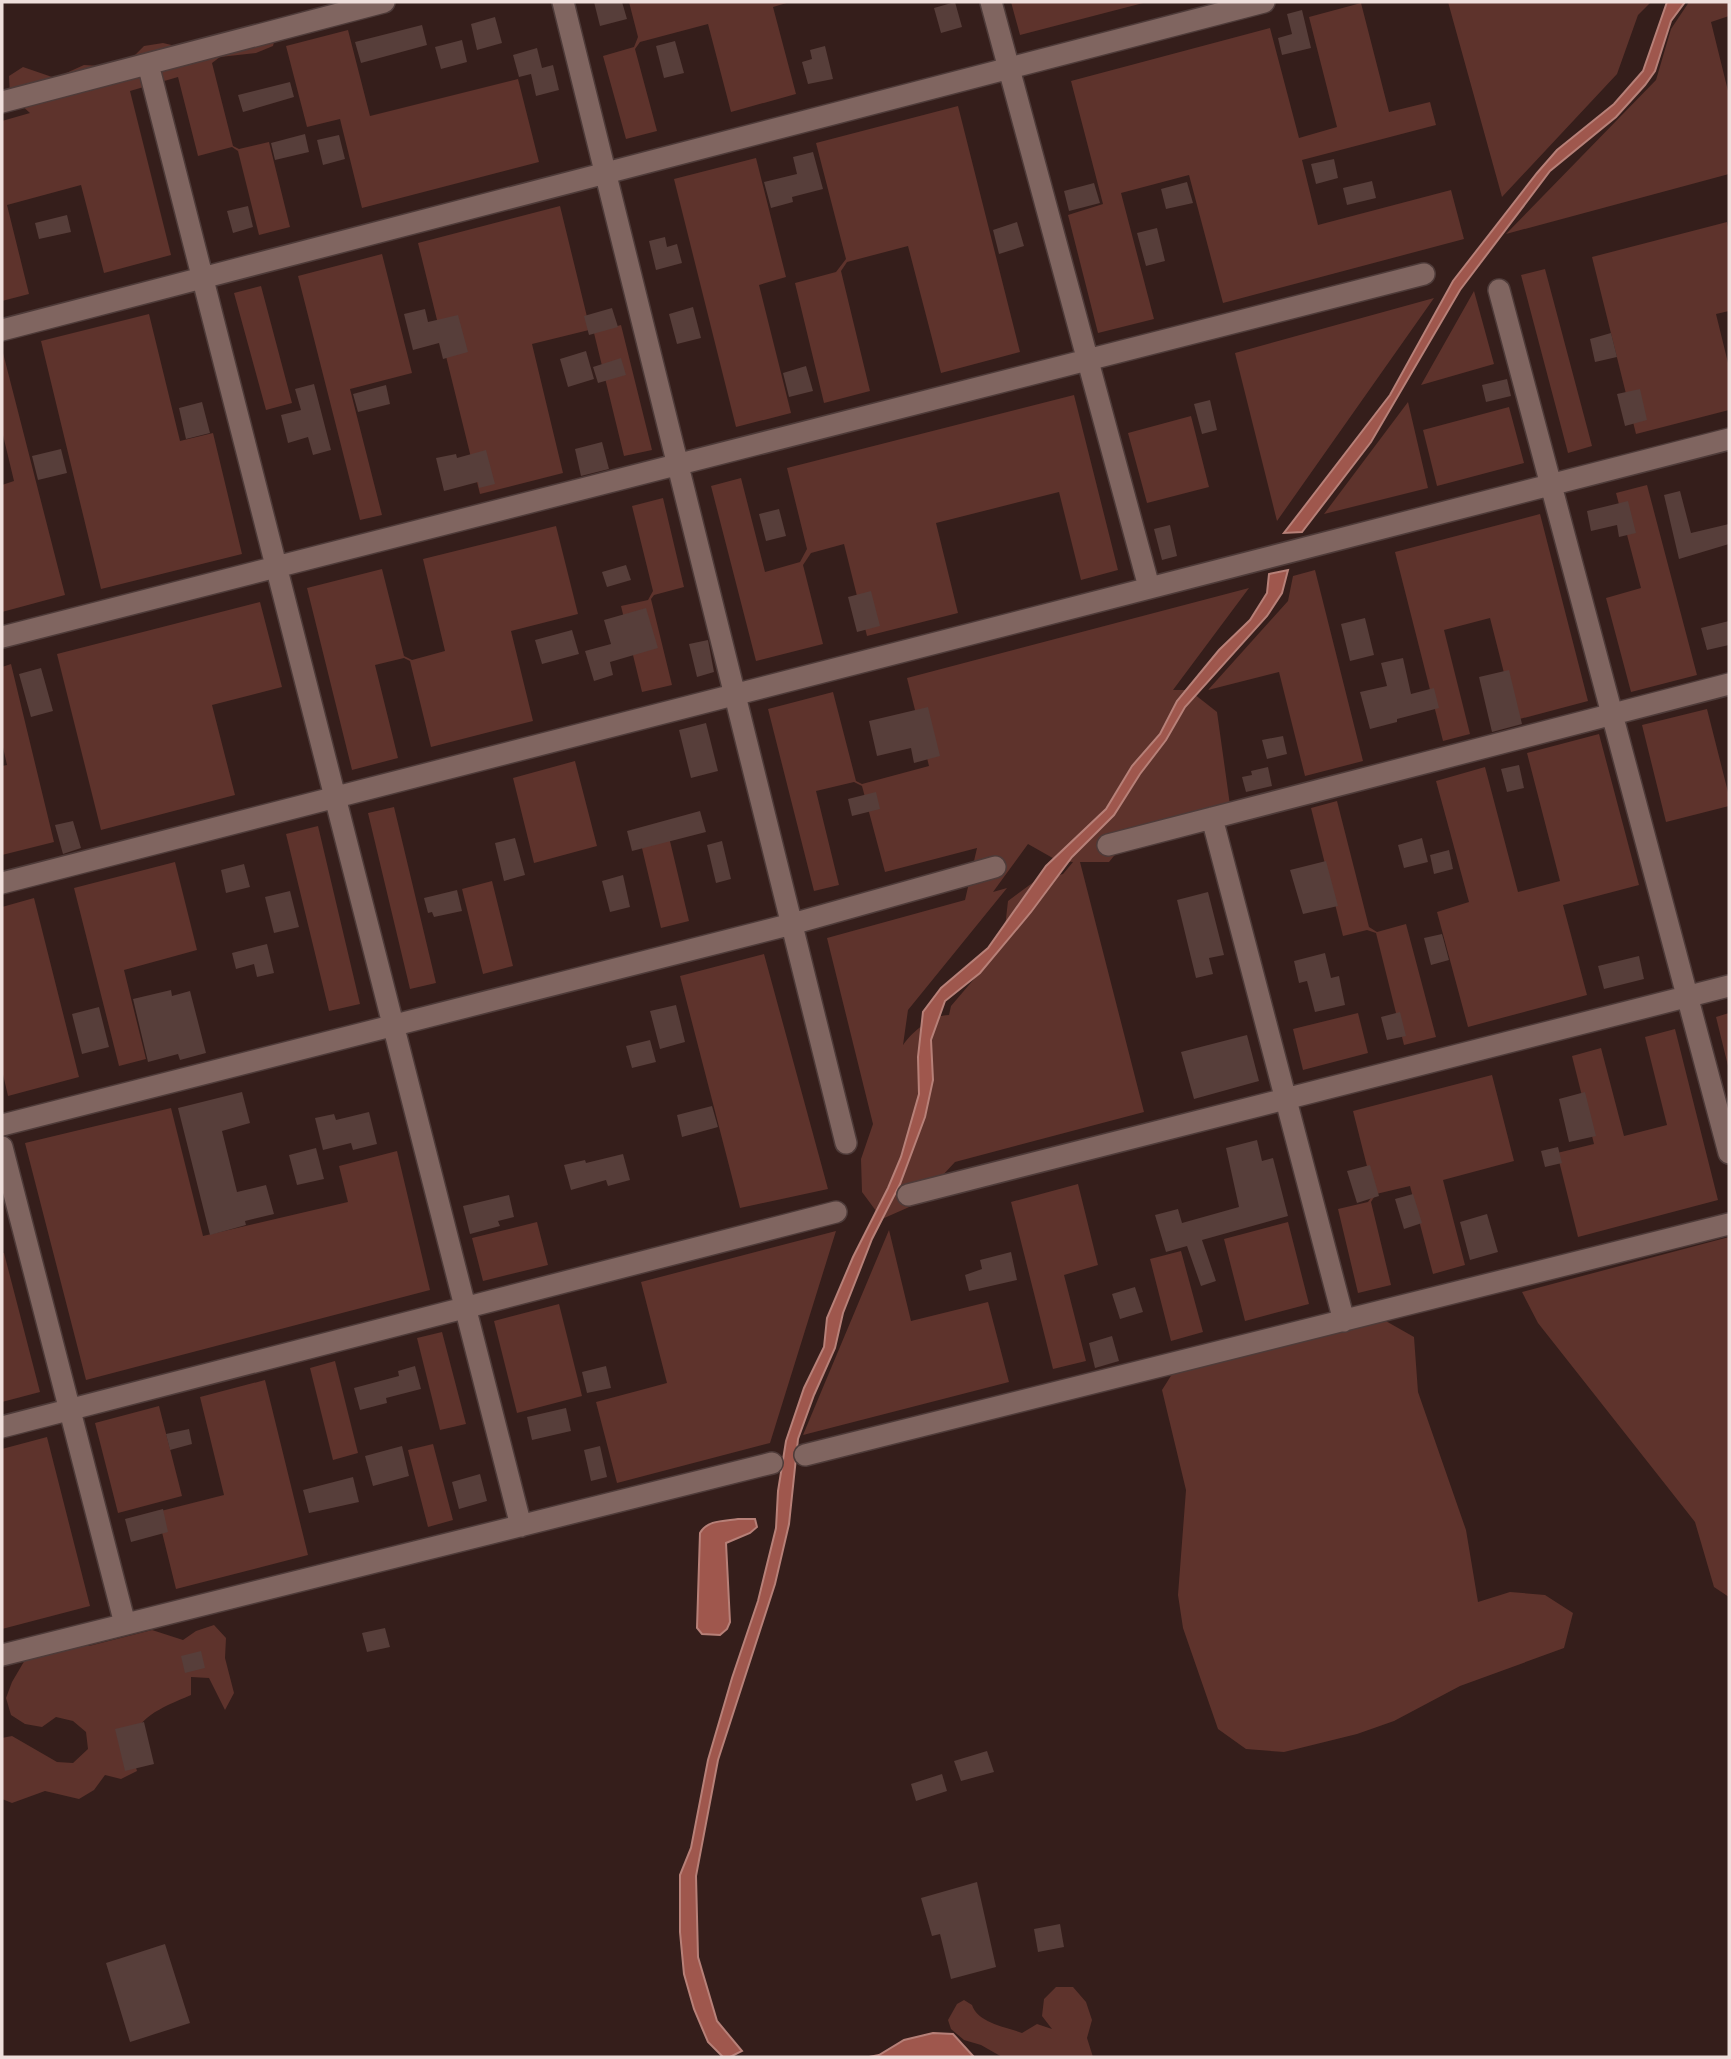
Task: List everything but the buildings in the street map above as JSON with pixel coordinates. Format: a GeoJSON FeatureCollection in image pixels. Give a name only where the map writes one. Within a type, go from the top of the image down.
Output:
{"type":"FeatureCollection","features":[{"type":"Feature","properties":{"kind":"street"},"geometry":{"type":"LineString","coordinates":[[2,102],[384,2]]}},
{"type":"Feature","properties":{"kind":"street"},"geometry":{"type":"LineString","coordinates":[[564,2],[846,1143]]}},
{"type":"Feature","properties":{"kind":"street"},"geometry":{"type":"LineString","coordinates":[[991,2],[1149,587]]}},
{"type":"Feature","properties":{"kind":"street"},"geometry":{"type":"LineString","coordinates":[[2,330],[1264,2]]}},
{"type":"Feature","properties":{"kind":"street"},"geometry":{"type":"LineString","coordinates":[[148,64],[522,1526]]}},
{"type":"Feature","properties":{"kind":"street"},"geometry":{"type":"LineString","coordinates":[[2,637],[1424,274]]}},
{"type":"Feature","properties":{"kind":"street"},"geometry":{"type":"LineString","coordinates":[[1499,290],[1729,1153]]}},
{"type":"Feature","properties":{"kind":"street"},"geometry":{"type":"LineString","coordinates":[[2,883],[1729,439]]}},
{"type":"Feature","properties":{"kind":"street"},"geometry":{"type":"LineString","coordinates":[[1108,845],[1729,684]]}},
{"type":"Feature","properties":{"kind":"street"},"geometry":{"type":"LineString","coordinates":[[1212,818],[1344,1321]]}},
{"type":"Feature","properties":{"kind":"street"},"geometry":{"type":"LineString","coordinates":[[2,1125],[792,924],[995,867]]}},
{"type":"Feature","properties":{"kind":"street"},"geometry":{"type":"LineString","coordinates":[[908,1195],[1729,986]]}},
{"type":"Feature","properties":{"kind":"street"},"geometry":{"type":"LineString","coordinates":[[2,1147],[125,1624]]}},
{"type":"Feature","properties":{"kind":"street"},"geometry":{"type":"LineString","coordinates":[[2,1427],[836,1212]]}},
{"type":"Feature","properties":{"kind":"street"},"geometry":{"type":"LineString","coordinates":[[805,1455],[1729,1224]]}},
{"type":"Feature","properties":{"kind":"street"},"geometry":{"type":"LineString","coordinates":[[2,1655],[772,1463]]}},
{"type":"Feature","properties":{"kind":"shaded area"},"geometry":{"type":"Polygon","coordinates":[[[629,2],[790,2],[773,7],[796,94],[731,112],[708,24],[640,42],[635,49],[657,131],[626,139],[603,56],[634,47],[638,37],[629,2]]]}},
{"type":"Feature","properties":{"kind":"shaded area"},"geometry":{"type":"Polygon","coordinates":[[[1011,2],[1147,2],[1020,35],[1011,2]]]}},
{"type":"Feature","properties":{"kind":"shaded area"},"geometry":{"type":"Polygon","coordinates":[[[1448,2],[1651,2],[1638,15],[1617,74],[1502,197],[1448,2]]]}},
{"type":"Feature","properties":{"kind":"shaded area"},"geometry":{"type":"Polygon","coordinates":[[[1667,2],[1685,2],[1671,21],[1655,71],[1645,85],[1616,117],[1550,171],[1460,290],[1371,442],[1302,532],[1284,533],[1390,395],[1453,281],[1557,150],[1614,104],[1643,71],[1667,2]]]}},
{"type":"Feature","properties":{"kind":"shaded area"},"geometry":{"type":"Polygon","coordinates":[[[1689,2],[1729,2],[1729,16],[1711,22],[1729,95],[1729,174],[1506,234],[1656,80],[1671,29],[1689,2]]]}},
{"type":"Feature","properties":{"kind":"shaded area"},"geometry":{"type":"Polygon","coordinates":[[[1361,3],[1389,112],[1430,102],[1436,125],[1302,160],[1318,225],[1451,190],[1464,239],[1223,303],[1189,175],[1121,193],[1154,319],[1098,333],[1068,215],[1103,204],[1071,81],[1270,28],[1299,138],[1337,127],[1309,17],[1361,3]]]}},
{"type":"Feature","properties":{"kind":"shaded area"},"geometry":{"type":"Polygon","coordinates":[[[278,27],[273,46],[256,53],[220,57],[212,63],[233,146],[239,149],[269,142],[290,227],[259,235],[238,151],[232,147],[198,156],[178,77],[130,91],[171,255],[104,273],[81,185],[7,205],[29,294],[2,301],[2,121],[30,113],[10,95],[9,76],[23,67],[55,78],[84,65],[118,67],[144,46],[163,43],[180,47],[278,27]]]}},
{"type":"Feature","properties":{"kind":"shaded area"},"geometry":{"type":"Polygon","coordinates":[[[348,30],[370,116],[518,79],[539,162],[362,208],[340,119],[307,127],[286,46],[348,30]]]}},
{"type":"Feature","properties":{"kind":"shaded area"},"geometry":{"type":"Polygon","coordinates":[[[958,106],[1020,352],[941,373],[908,246],[847,262],[841,271],[870,391],[824,403],[795,283],[836,272],[846,259],[816,143],[958,106]]]}},
{"type":"Feature","properties":{"kind":"shaded area"},"geometry":{"type":"Polygon","coordinates":[[[756,158],[786,277],[759,285],[791,413],[736,427],[674,179],[756,158]]]}},
{"type":"Feature","properties":{"kind":"shaded area"},"geometry":{"type":"Polygon","coordinates":[[[560,206],[590,329],[595,332],[621,325],[652,450],[624,456],[594,333],[589,330],[532,344],[563,473],[480,494],[418,243],[560,206]]]}},
{"type":"Feature","properties":{"kind":"shaded area"},"geometry":{"type":"Polygon","coordinates":[[[1727,222],[1729,311],[1716,314],[1729,367],[1729,410],[1636,434],[1592,257],[1727,222]]]}},
{"type":"Feature","properties":{"kind":"shaded area"},"geometry":{"type":"Polygon","coordinates":[[[382,254],[412,373],[350,389],[382,515],[360,520],[298,276],[382,254]]]}},
{"type":"Feature","properties":{"kind":"shaded area"},"geometry":{"type":"Polygon","coordinates":[[[1545,269],[1592,446],[1568,453],[1521,275],[1545,269]]]}},
{"type":"Feature","properties":{"kind":"shaded area"},"geometry":{"type":"Polygon","coordinates":[[[261,286],[292,403],[266,410],[234,293],[261,286]]]}},
{"type":"Feature","properties":{"kind":"shaded area"},"geometry":{"type":"Polygon","coordinates":[[[1474,291],[1494,364],[1421,385],[1474,291]]]}},
{"type":"Feature","properties":{"kind":"shaded area"},"geometry":{"type":"Polygon","coordinates":[[[1434,298],[1277,521],[1235,353],[1434,298]]]}},
{"type":"Feature","properties":{"kind":"shaded area"},"geometry":{"type":"Polygon","coordinates":[[[149,314],[180,441],[213,433],[242,554],[101,589],[41,341],[149,314]]]}},
{"type":"Feature","properties":{"kind":"shaded area"},"geometry":{"type":"Polygon","coordinates":[[[2,349],[65,595],[2,612],[2,485],[14,481],[2,431],[2,349]]]}},
{"type":"Feature","properties":{"kind":"shaded area"},"geometry":{"type":"Polygon","coordinates":[[[1074,395],[1118,570],[1081,580],[1059,492],[936,523],[958,613],[867,636],[844,544],[811,553],[803,565],[823,644],[756,661],[711,486],[741,478],[765,572],[800,562],[807,549],[787,468],[1074,395]]]}},
{"type":"Feature","properties":{"kind":"shaded area"},"geometry":{"type":"Polygon","coordinates":[[[1408,402],[1428,488],[1324,514],[1408,402]]]}},
{"type":"Feature","properties":{"kind":"shaded area"},"geometry":{"type":"Polygon","coordinates":[[[1509,407],[1524,463],[1437,486],[1423,430],[1509,407]]]}},
{"type":"Feature","properties":{"kind":"shaded area"},"geometry":{"type":"Polygon","coordinates":[[[1191,416],[1209,487],[1147,503],[1128,433],[1191,416]]]}},
{"type":"Feature","properties":{"kind":"shaded area"},"geometry":{"type":"Polygon","coordinates":[[[1647,485],[1697,675],[1631,692],[1606,598],[1641,588],[1616,493],[1647,485]]]}},
{"type":"Feature","properties":{"kind":"shaded area"},"geometry":{"type":"Polygon","coordinates":[[[663,498],[684,587],[654,595],[651,599],[672,685],[642,692],[621,606],[648,600],[653,591],[632,506],[663,498]]]}},
{"type":"Feature","properties":{"kind":"shaded area"},"geometry":{"type":"Polygon","coordinates":[[[1540,514],[1588,701],[1516,720],[1490,618],[1444,630],[1470,734],[1443,741],[1395,552],[1540,514]]]}},
{"type":"Feature","properties":{"kind":"shaded area"},"geometry":{"type":"Polygon","coordinates":[[[556,526],[578,614],[511,631],[533,721],[431,747],[410,661],[404,658],[375,665],[398,758],[352,770],[307,588],[382,569],[404,656],[412,660],[445,651],[423,559],[556,526]]]}},
{"type":"Feature","properties":{"kind":"shaded area"},"geometry":{"type":"Polygon","coordinates":[[[1288,570],[1282,593],[1267,616],[1185,707],[1166,740],[1114,815],[1072,857],[980,973],[945,1001],[931,1040],[933,1080],[925,1117],[900,1184],[872,1239],[843,1313],[835,1348],[798,1439],[789,1524],[775,1584],[718,1760],[696,1876],[698,1957],[717,2021],[742,2051],[730,2057],[723,2057],[708,2042],[694,2009],[684,1974],[680,1932],[680,1875],[691,1848],[708,1760],[758,1601],[776,1528],[778,1491],[786,1441],[804,1388],[824,1347],[827,1318],[901,1157],[919,1094],[918,1057],[923,1012],[941,988],[988,948],[1046,866],[1106,809],[1132,766],[1160,734],[1177,701],[1219,650],[1250,620],[1267,593],[1269,574],[1288,570]]]}},
{"type":"Feature","properties":{"kind":"shaded area"},"geometry":{"type":"Polygon","coordinates":[[[1315,570],[1363,761],[1305,776],[1279,672],[1208,690],[1288,601],[1293,576],[1315,570]]]}},
{"type":"Feature","properties":{"kind":"shaded area"},"geometry":{"type":"Polygon","coordinates":[[[1249,588],[1173,690],[1189,690],[1217,712],[1230,805],[1137,828],[1109,862],[1080,862],[1144,1112],[955,1162],[916,1204],[882,1219],[862,1192],[861,1159],[873,1124],[827,938],[965,900],[977,848],[885,872],[862,786],[854,782],[816,791],[839,885],[814,891],[768,709],[833,692],[856,781],[862,784],[929,766],[907,678],[1249,588]],[[1028,844],[993,892],[1007,888],[908,1010],[903,1045],[923,1025],[949,1015],[951,1006],[1003,945],[1008,901],[1035,881],[1063,874],[1073,862],[1058,861],[1028,844]]]}},
{"type":"Feature","properties":{"kind":"shaded area"},"geometry":{"type":"Polygon","coordinates":[[[260,602],[282,687],[212,705],[235,795],[101,830],[57,654],[260,602]]]}},
{"type":"Feature","properties":{"kind":"shaded area"},"geometry":{"type":"Polygon","coordinates":[[[11,664],[54,842],[2,855],[2,766],[7,765],[2,743],[2,667],[11,664]]]}},
{"type":"Feature","properties":{"kind":"shaded area"},"geometry":{"type":"Polygon","coordinates":[[[1707,709],[1729,796],[1729,806],[1666,822],[1642,725],[1707,709]]]}},
{"type":"Feature","properties":{"kind":"shaded area"},"geometry":{"type":"Polygon","coordinates":[[[1599,734],[1639,885],[1563,905],[1587,995],[1468,1027],[1437,912],[1469,902],[1436,781],[1485,767],[1518,892],[1560,881],[1527,753],[1599,734]]]}},
{"type":"Feature","properties":{"kind":"shaded area"},"geometry":{"type":"Polygon","coordinates":[[[575,761],[597,846],[534,863],[513,778],[575,761]]]}},
{"type":"Feature","properties":{"kind":"shaded area"},"geometry":{"type":"Polygon","coordinates":[[[1337,801],[1369,927],[1377,932],[1406,924],[1436,1037],[1404,1045],[1376,933],[1367,930],[1343,936],[1311,808],[1337,801]]]}},
{"type":"Feature","properties":{"kind":"shaded area"},"geometry":{"type":"Polygon","coordinates":[[[394,807],[436,983],[410,989],[368,813],[394,807]]]}},
{"type":"Feature","properties":{"kind":"shaded area"},"geometry":{"type":"Polygon","coordinates":[[[318,826],[360,1004],[329,1011],[286,834],[318,826]]]}},
{"type":"Feature","properties":{"kind":"shaded area"},"geometry":{"type":"Polygon","coordinates":[[[669,837],[689,921],[661,928],[641,844],[669,837]]]}},
{"type":"Feature","properties":{"kind":"shaded area"},"geometry":{"type":"Polygon","coordinates":[[[175,862],[197,950],[124,970],[146,1059],[119,1066],[74,888],[175,862]]]}},
{"type":"Feature","properties":{"kind":"shaded area"},"geometry":{"type":"Polygon","coordinates":[[[492,881],[513,966],[483,974],[462,889],[492,881]]]}},
{"type":"Feature","properties":{"kind":"shaded area"},"geometry":{"type":"Polygon","coordinates":[[[34,898],[79,1077],[8,1096],[2,1070],[2,907],[34,898]]]}},
{"type":"Feature","properties":{"kind":"shaded area"},"geometry":{"type":"Polygon","coordinates":[[[764,954],[828,1189],[740,1208],[680,976],[764,954]]]}},
{"type":"Feature","properties":{"kind":"shaded area"},"geometry":{"type":"Polygon","coordinates":[[[1358,1013],[1368,1053],[1303,1070],[1293,1029],[1358,1013]]]}},
{"type":"Feature","properties":{"kind":"shaded area"},"geometry":{"type":"Polygon","coordinates":[[[1729,1013],[1729,1070],[1716,1017],[1729,1013]]]}},
{"type":"Feature","properties":{"kind":"shaded area"},"geometry":{"type":"Polygon","coordinates":[[[1675,1029],[1718,1200],[1578,1237],[1557,1153],[1594,1144],[1572,1056],[1601,1048],[1624,1136],[1667,1125],[1645,1037],[1675,1029]]]}},
{"type":"Feature","properties":{"kind":"shaded area"},"geometry":{"type":"Polygon","coordinates":[[[1492,1075],[1514,1161],[1443,1180],[1465,1265],[1433,1274],[1410,1186],[1376,1194],[1371,1202],[1391,1285],[1358,1293],[1338,1209],[1368,1202],[1374,1194],[1353,1111],[1492,1075]]]}},
{"type":"Feature","properties":{"kind":"shaded area"},"geometry":{"type":"Polygon","coordinates":[[[171,1108],[203,1236],[348,1202],[339,1166],[397,1151],[430,1290],[86,1380],[25,1143],[171,1108]]]}},
{"type":"Feature","properties":{"kind":"shaded area"},"geometry":{"type":"Polygon","coordinates":[[[1078,1184],[1098,1265],[1064,1275],[1086,1361],[1053,1369],[1011,1202],[1078,1184]]]}},
{"type":"Feature","properties":{"kind":"shaded area"},"geometry":{"type":"Polygon","coordinates":[[[537,1222],[548,1265],[483,1281],[472,1238],[537,1222]]]}},
{"type":"Feature","properties":{"kind":"shaded area"},"geometry":{"type":"Polygon","coordinates":[[[1288,1222],[1309,1304],[1245,1321],[1224,1239],[1288,1222]]]}},
{"type":"Feature","properties":{"kind":"shaded area"},"geometry":{"type":"Polygon","coordinates":[[[889,1230],[911,1321],[988,1302],[1009,1382],[803,1435],[889,1230]]]}},
{"type":"Feature","properties":{"kind":"shaded area"},"geometry":{"type":"Polygon","coordinates":[[[836,1231],[770,1443],[617,1483],[596,1402],[667,1383],[641,1282],[836,1231]]]}},
{"type":"Feature","properties":{"kind":"shaded area"},"geometry":{"type":"Polygon","coordinates":[[[1729,1237],[1729,1597],[1714,1587],[1695,1522],[1538,1323],[1522,1292],[1729,1237]]]}},
{"type":"Feature","properties":{"kind":"shaded area"},"geometry":{"type":"Polygon","coordinates":[[[1181,1251],[1203,1332],[1171,1341],[1150,1259],[1181,1251]]]}},
{"type":"Feature","properties":{"kind":"shaded area"},"geometry":{"type":"Polygon","coordinates":[[[2,1253],[40,1392],[2,1402],[2,1253]]]}},
{"type":"Feature","properties":{"kind":"shaded area"},"geometry":{"type":"Polygon","coordinates":[[[559,1304],[582,1396],[517,1413],[494,1321],[559,1304]]]}},
{"type":"Feature","properties":{"kind":"shaded area"},"geometry":{"type":"Polygon","coordinates":[[[1384,1320],[1414,1337],[1418,1392],[1466,1530],[1478,1602],[1510,1592],[1545,1595],[1573,1613],[1564,1648],[1460,1686],[1394,1721],[1357,1734],[1284,1752],[1246,1749],[1218,1729],[1183,1628],[1178,1595],[1186,1490],[1162,1390],[1179,1363],[1384,1320]]]}},
{"type":"Feature","properties":{"kind":"shaded area"},"geometry":{"type":"Polygon","coordinates":[[[442,1332],[466,1424],[440,1430],[417,1338],[442,1332]]]}},
{"type":"Feature","properties":{"kind":"shaded area"},"geometry":{"type":"Polygon","coordinates":[[[335,1361],[358,1453],[333,1460],[310,1368],[335,1361]]]}},
{"type":"Feature","properties":{"kind":"shaded area"},"geometry":{"type":"Polygon","coordinates":[[[265,1380],[308,1555],[176,1589],[157,1512],[224,1495],[200,1397],[265,1380]]]}},
{"type":"Feature","properties":{"kind":"shaded area"},"geometry":{"type":"Polygon","coordinates":[[[159,1406],[182,1496],[118,1513],[95,1423],[159,1406]]]}},
{"type":"Feature","properties":{"kind":"shaded area"},"geometry":{"type":"Polygon","coordinates":[[[47,1437],[90,1606],[2,1629],[2,1449],[47,1437]]]}},
{"type":"Feature","properties":{"kind":"shaded area"},"geometry":{"type":"Polygon","coordinates":[[[433,1444],[453,1520],[428,1527],[408,1450],[433,1444]]]}},
{"type":"Feature","properties":{"kind":"shaded area"},"geometry":{"type":"Polygon","coordinates":[[[755,1519],[757,1527],[750,1533],[726,1543],[730,1622],[720,1635],[702,1634],[697,1628],[700,1533],[711,1523],[755,1519]]]}},
{"type":"Feature","properties":{"kind":"shaded area"},"geometry":{"type":"Polygon","coordinates":[[[214,1625],[226,1638],[225,1658],[234,1693],[225,1710],[209,1678],[191,1677],[191,1695],[153,1713],[137,1730],[133,1741],[133,1754],[137,1771],[121,1779],[105,1775],[94,1790],[79,1799],[45,1791],[12,1803],[2,1799],[2,1738],[12,1736],[57,1762],[73,1763],[88,1749],[86,1732],[73,1721],[56,1717],[42,1727],[25,1724],[11,1715],[6,1698],[29,1653],[43,1644],[89,1646],[152,1630],[183,1640],[196,1631],[214,1625]]]}},
{"type":"Feature","properties":{"kind":"shaded area"},"geometry":{"type":"Polygon","coordinates":[[[1056,1987],[1073,1987],[1086,2002],[1092,2020],[1087,2038],[1093,2057],[1002,2057],[981,2045],[964,2040],[951,2029],[948,2020],[957,2004],[964,2000],[986,2020],[1022,2033],[1037,2024],[1052,2029],[1042,2016],[1044,1999],[1056,1987]]]}},
{"type":"Feature","properties":{"kind":"shaded area"},"geometry":{"type":"Polygon","coordinates":[[[933,2033],[953,2034],[974,2057],[869,2057],[879,2055],[904,2040],[933,2033]]]}}]}
